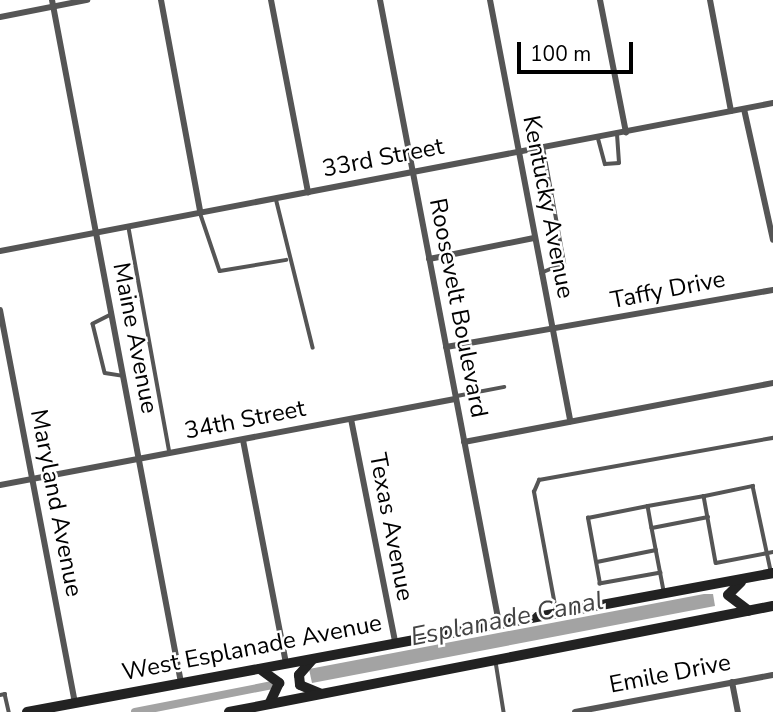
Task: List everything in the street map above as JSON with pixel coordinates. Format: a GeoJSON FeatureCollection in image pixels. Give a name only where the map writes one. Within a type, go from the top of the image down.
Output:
{"type":"FeatureCollection","features":[{"type":"Feature","properties":{"kind":"main road","name":"West Esplanade Avenue"},"geometry":{"type":"LineString","coordinates":[[27,712],[772,573]]}},
{"type":"Feature","properties":{"kind":"main road"},"geometry":{"type":"LineString","coordinates":[[749,611],[731,602],[729,589],[772,573]]}},
{"type":"Feature","properties":{"kind":"main road"},"geometry":{"type":"LineString","coordinates":[[229,712],[773,606]]}},
{"type":"Feature","properties":{"kind":"main road"},"geometry":{"type":"LineString","coordinates":[[315,657],[303,667],[300,685],[322,694]]}},
{"type":"Feature","properties":{"kind":"main road"},"geometry":{"type":"LineString","coordinates":[[258,668],[271,671],[279,683],[268,705]]}},
{"type":"Feature","properties":{"kind":"street"},"geometry":{"type":"LineString","coordinates":[[0,17],[52,3],[87,0]]}},
{"type":"Feature","properties":{"kind":"street"},"geometry":{"type":"LineString","coordinates":[[161,0],[200,211]]}},
{"type":"Feature","properties":{"kind":"street"},"geometry":{"type":"LineString","coordinates":[[271,0],[308,192]]}},
{"type":"Feature","properties":{"kind":"street","name":"Roosevelt Boulevard"},"geometry":{"type":"LineString","coordinates":[[380,0],[499,623]]}},
{"type":"Feature","properties":{"kind":"street","name":"Kentucky Avenue"},"geometry":{"type":"LineString","coordinates":[[490,0],[570,421]]}},
{"type":"Feature","properties":{"kind":"street"},"geometry":{"type":"LineString","coordinates":[[600,0],[626,132]]}},
{"type":"Feature","properties":{"kind":"street"},"geometry":{"type":"LineString","coordinates":[[709,0],[732,111]]}},
{"type":"Feature","properties":{"kind":"street","name":"Maine Avenue"},"geometry":{"type":"LineString","coordinates":[[52,3],[181,683]]}},
{"type":"Feature","properties":{"kind":"street","name":"33rd Street"},"geometry":{"type":"LineString","coordinates":[[0,251],[773,103]]}},
{"type":"Feature","properties":{"kind":"street"},"geometry":{"type":"LineString","coordinates":[[744,109],[773,240]]}},
{"type":"Feature","properties":{"kind":"street"},"geometry":{"type":"LineString","coordinates":[[429,258],[534,238]]}},
{"type":"Feature","properties":{"kind":"street","name":"Taffy Drive"},"geometry":{"type":"LineString","coordinates":[[446,347],[773,290]]}},
{"type":"Feature","properties":{"kind":"street","name":"Maryland Avenue"},"geometry":{"type":"LineString","coordinates":[[0,310],[75,704]]}},
{"type":"Feature","properties":{"kind":"street"},"geometry":{"type":"LineString","coordinates":[[464,442],[773,383]]}},
{"type":"Feature","properties":{"kind":"street","name":"34th Street"},"geometry":{"type":"LineString","coordinates":[[0,485],[455,398]]}},
{"type":"Feature","properties":{"kind":"street","name":"Texas Avenue"},"geometry":{"type":"LineString","coordinates":[[351,419],[395,642]]}},
{"type":"Feature","properties":{"kind":"street"},"geometry":{"type":"LineString","coordinates":[[243,440],[286,663]]}},
{"type":"Feature","properties":{"kind":"street","name":"Emile Drive"},"geometry":{"type":"LineString","coordinates":[[575,712],[773,675]]}},
{"type":"Feature","properties":{"kind":"street"},"geometry":{"type":"LineString","coordinates":[[732,682],[738,712]]}},
{"type":"Feature","properties":{"kind":"lane"},"geometry":{"type":"LineString","coordinates":[[598,137],[606,165],[622,160],[617,133]]}},
{"type":"Feature","properties":{"kind":"lane"},"geometry":{"type":"LineString","coordinates":[[541,274],[564,263],[543,148]]}},
{"type":"Feature","properties":{"kind":"lane"},"geometry":{"type":"LineString","coordinates":[[276,198],[286,260],[313,347]]}},
{"type":"Feature","properties":{"kind":"lane"},"geometry":{"type":"LineString","coordinates":[[200,211],[220,271],[286,260]]}},
{"type":"Feature","properties":{"kind":"lane"},"geometry":{"type":"LineString","coordinates":[[129,226],[170,453]]}},
{"type":"Feature","properties":{"kind":"lane"},"geometry":{"type":"LineString","coordinates":[[111,315],[95,320],[111,377],[123,376]]}},
{"type":"Feature","properties":{"kind":"lane"},"geometry":{"type":"LineString","coordinates":[[455,398],[504,387]]}},
{"type":"Feature","properties":{"kind":"lane"},"geometry":{"type":"LineString","coordinates":[[556,613],[534,492],[539,481],[773,438]]}},
{"type":"Feature","properties":{"kind":"lane"},"geometry":{"type":"LineString","coordinates":[[661,573],[600,584],[588,518],[753,486],[771,553],[772,573]]}},
{"type":"Feature","properties":{"kind":"lane"},"geometry":{"type":"LineString","coordinates":[[704,496],[716,563],[771,553]]}},
{"type":"Feature","properties":{"kind":"lane"},"geometry":{"type":"LineString","coordinates":[[648,506],[664,594]]}},
{"type":"Feature","properties":{"kind":"lane"},"geometry":{"type":"LineString","coordinates":[[652,528],[708,517]]}},
{"type":"Feature","properties":{"kind":"lane"},"geometry":{"type":"LineString","coordinates":[[596,562],[656,550]]}},
{"type":"Feature","properties":{"kind":"lane"},"geometry":{"type":"LineString","coordinates":[[496,661],[504,712]]}},
{"type":"Feature","properties":{"kind":"lane"},"geometry":{"type":"LineString","coordinates":[[0,695],[5,694],[9,712]]}},
{"type":"Feature","properties":{"kind":"shaded area"},"geometry":{"type":"Polygon","coordinates":[[[713,594],[715,606],[312,683],[309,669],[713,594]]]}},
{"type":"Feature","properties":{"kind":"waterway","name":"Esplanade Canal"},"geometry":{"type":"LineString","coordinates":[[135,712],[272,685]]}}]}
